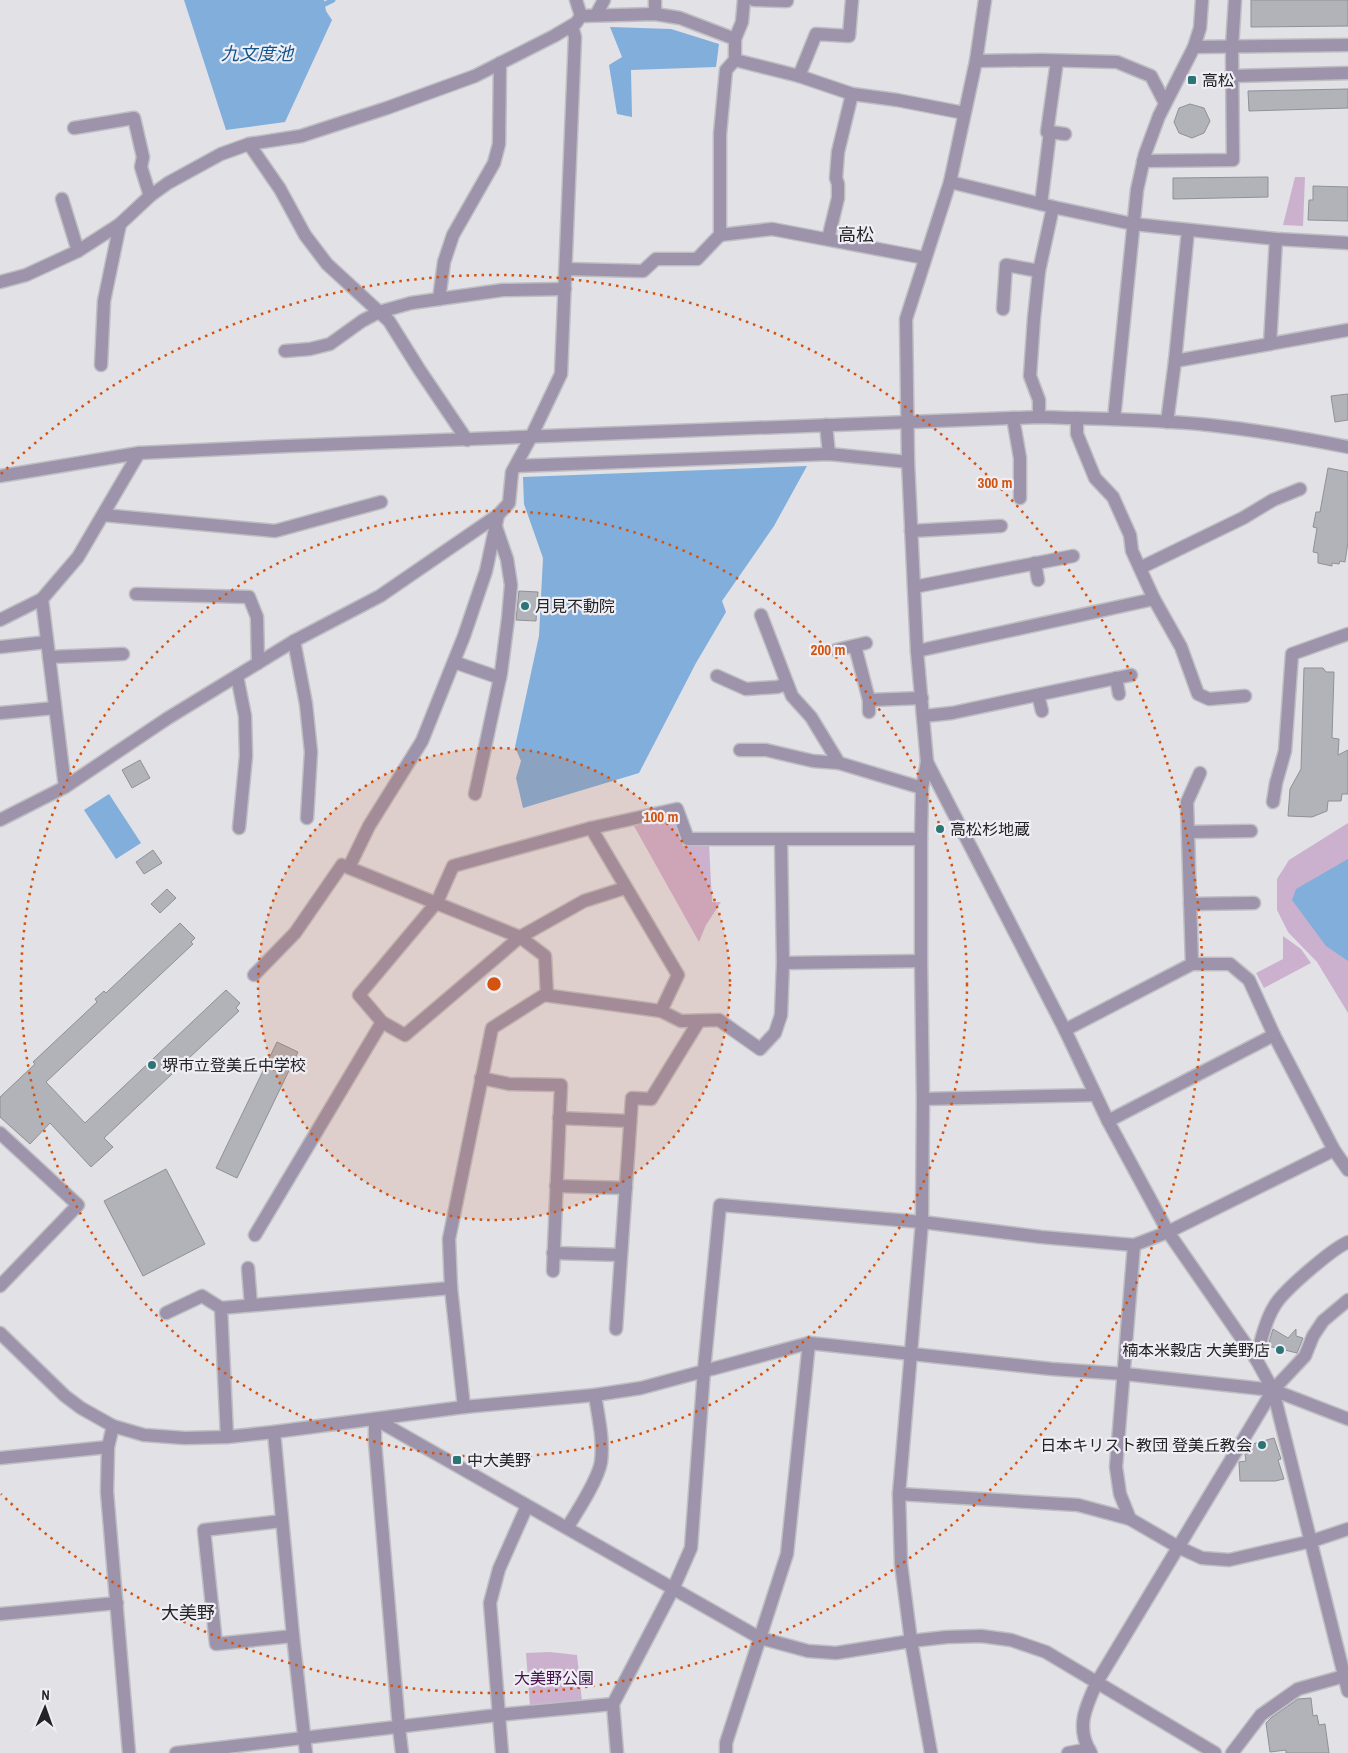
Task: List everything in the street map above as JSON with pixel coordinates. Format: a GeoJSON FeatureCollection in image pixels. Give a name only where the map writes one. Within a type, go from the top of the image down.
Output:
{"type":"FeatureCollection","features":[{"type":"Feature","properties":{"kind":"street"},"geometry":{"type":"LineString","coordinates":[[349,867],[369,826],[422,741],[454,662],[486,571],[497,521],[509,503],[512,472],[531,438],[561,374],[577,21],[576,0]]}},
{"type":"Feature","properties":{"kind":"street"},"geometry":{"type":"LineString","coordinates":[[596,15],[604,0]]}},
{"type":"Feature","properties":{"kind":"street"},"geometry":{"type":"LineString","coordinates":[[655,0],[655,14]]}},
{"type":"Feature","properties":{"kind":"street"},"geometry":{"type":"LineString","coordinates":[[720,235],[720,134],[726,70],[735,60],[736,39],[742,22],[744,0]]}},
{"type":"Feature","properties":{"kind":"street"},"geometry":{"type":"LineString","coordinates":[[754,0],[787,0]]}},
{"type":"Feature","properties":{"kind":"street"},"geometry":{"type":"LineString","coordinates":[[799,76],[816,34],[849,36],[852,0]]}},
{"type":"Feature","properties":{"kind":"street"},"geometry":{"type":"LineString","coordinates":[[930,1753],[900,1564],[899,1494],[922,1222],[921,840],[922,788],[927,762],[917,652],[911,531],[906,422],[906,319],[950,182],[976,61],[985,0]]}},
{"type":"Feature","properties":{"kind":"street"},"geometry":{"type":"LineString","coordinates":[[1114,419],[1137,190],[1143,161],[1165,104],[1194,46],[1200,28],[1202,0]]}},
{"type":"Feature","properties":{"kind":"street"},"geometry":{"type":"LineString","coordinates":[[1143,161],[1233,160],[1232,46],[1236,0]]}},
{"type":"Feature","properties":{"kind":"street"},"geometry":{"type":"LineString","coordinates":[[0,282],[26,275],[78,251],[120,224],[150,196],[168,183],[221,154],[249,144],[309,134],[475,76],[577,21],[596,15],[655,14],[680,18],[736,39]]}},
{"type":"Feature","properties":{"kind":"street"},"geometry":{"type":"LineString","coordinates":[[1194,46],[1348,45]]}},
{"type":"Feature","properties":{"kind":"street"},"geometry":{"type":"LineString","coordinates":[[735,60],[799,76],[852,94],[897,100],[964,113]]}},
{"type":"Feature","properties":{"kind":"street"},"geometry":{"type":"LineString","coordinates":[[976,61],[1116,62],[1151,76],[1165,104]]}},
{"type":"Feature","properties":{"kind":"street"},"geometry":{"type":"LineString","coordinates":[[1047,132],[1057,61]]}},
{"type":"Feature","properties":{"kind":"street"},"geometry":{"type":"LineString","coordinates":[[440,299],[444,262],[453,234],[494,163],[499,144],[500,63]]}},
{"type":"Feature","properties":{"kind":"street"},"geometry":{"type":"LineString","coordinates":[[1232,76],[1348,73]]}},
{"type":"Feature","properties":{"kind":"street"},"geometry":{"type":"LineString","coordinates":[[828,239],[838,198],[836,178],[838,152],[852,94]]}},
{"type":"Feature","properties":{"kind":"street"},"geometry":{"type":"LineString","coordinates":[[74,128],[134,118],[143,157],[141,167],[150,196]]}},
{"type":"Feature","properties":{"kind":"street"},"geometry":{"type":"LineString","coordinates":[[1038,417],[1039,400],[1030,376],[1047,205],[1050,132],[1065,134]]}},
{"type":"Feature","properties":{"kind":"street"},"geometry":{"type":"LineString","coordinates":[[249,144],[280,189],[305,235],[327,264],[389,321],[467,440]]}},
{"type":"Feature","properties":{"kind":"street"},"geometry":{"type":"LineString","coordinates":[[950,182],[1134,224],[1276,239],[1348,243]]}},
{"type":"Feature","properties":{"kind":"street"},"geometry":{"type":"LineString","coordinates":[[62,199],[78,251]]}},
{"type":"Feature","properties":{"kind":"street"},"geometry":{"type":"LineString","coordinates":[[101,365],[104,301],[120,224]]}},
{"type":"Feature","properties":{"kind":"street"},"geometry":{"type":"LineString","coordinates":[[566,269],[643,271],[656,259],[697,259],[720,235],[772,229],[925,258]]}},
{"type":"Feature","properties":{"kind":"street"},"geometry":{"type":"LineString","coordinates":[[1167,422],[1188,230]]}},
{"type":"Feature","properties":{"kind":"street"},"geometry":{"type":"LineString","coordinates":[[1270,344],[1276,239]]}},
{"type":"Feature","properties":{"kind":"street"},"geometry":{"type":"LineString","coordinates":[[1002,309],[1006,265],[1039,271]]}},
{"type":"Feature","properties":{"kind":"street"},"geometry":{"type":"LineString","coordinates":[[285,351],[310,350],[330,344],[362,321],[379,312],[411,303],[504,290],[564,288]]}},
{"type":"Feature","properties":{"kind":"street"},"geometry":{"type":"LineString","coordinates":[[1175,361],[1348,330]]}},
{"type":"Feature","properties":{"kind":"street"},"geometry":{"type":"LineString","coordinates":[[0,476],[139,453],[1038,417],[1114,419],[1209,425],[1278,434],[1348,447]]}},
{"type":"Feature","properties":{"kind":"street"},"geometry":{"type":"LineString","coordinates":[[1013,418],[1020,458],[1020,498]]}},
{"type":"Feature","properties":{"kind":"street"},"geometry":{"type":"LineString","coordinates":[[1077,418],[1077,434],[1092,469],[1096,478],[1113,497],[1130,535],[1132,551],[1154,599],[1182,647],[1198,694],[1209,699],[1245,696]]}},
{"type":"Feature","properties":{"kind":"street"},"geometry":{"type":"LineString","coordinates":[[826,425],[829,454]]}},
{"type":"Feature","properties":{"kind":"street"},"geometry":{"type":"LineString","coordinates":[[0,620],[42,599],[78,557],[139,453]]}},
{"type":"Feature","properties":{"kind":"street"},"geometry":{"type":"LineString","coordinates":[[516,466],[829,454],[908,462]]}},
{"type":"Feature","properties":{"kind":"street"},"geometry":{"type":"LineString","coordinates":[[1140,568],[1243,518],[1273,500],[1300,489]]}},
{"type":"Feature","properties":{"kind":"street"},"geometry":{"type":"LineString","coordinates":[[102,515],[276,531],[381,502]]}},
{"type":"Feature","properties":{"kind":"street"},"geometry":{"type":"LineString","coordinates":[[0,820],[65,787],[168,718],[236,676],[294,641],[380,596],[497,521]]}},
{"type":"Feature","properties":{"kind":"street"},"geometry":{"type":"LineString","coordinates":[[475,794],[500,678],[508,619],[510,585],[507,559],[497,521]]}},
{"type":"Feature","properties":{"kind":"street"},"geometry":{"type":"LineString","coordinates":[[911,531],[1002,526]]}},
{"type":"Feature","properties":{"kind":"street"},"geometry":{"type":"LineString","coordinates":[[914,587],[1073,556]]}},
{"type":"Feature","properties":{"kind":"street"},"geometry":{"type":"LineString","coordinates":[[1034,563],[1038,580]]}},
{"type":"Feature","properties":{"kind":"street"},"geometry":{"type":"LineString","coordinates":[[136,594],[250,597],[258,617],[258,663]]}},
{"type":"Feature","properties":{"kind":"street"},"geometry":{"type":"LineString","coordinates":[[42,599],[65,787]]}},
{"type":"Feature","properties":{"kind":"street"},"geometry":{"type":"LineString","coordinates":[[917,652],[1154,599]]}},
{"type":"Feature","properties":{"kind":"street"},"geometry":{"type":"LineString","coordinates":[[761,615],[792,696],[811,717],[840,763]]}},
{"type":"Feature","properties":{"kind":"street"},"geometry":{"type":"LineString","coordinates":[[1273,802],[1285,751],[1292,654],[1348,634]]}},
{"type":"Feature","properties":{"kind":"street"},"geometry":{"type":"LineString","coordinates":[[294,641],[306,704],[311,752],[307,818]]}},
{"type":"Feature","properties":{"kind":"street"},"geometry":{"type":"LineString","coordinates":[[0,647],[47,642]]}},
{"type":"Feature","properties":{"kind":"street"},"geometry":{"type":"LineString","coordinates":[[836,650],[860,644],[869,706],[922,698]]}},
{"type":"Feature","properties":{"kind":"street"},"geometry":{"type":"LineString","coordinates":[[49,657],[123,654]]}},
{"type":"Feature","properties":{"kind":"street"},"geometry":{"type":"LineString","coordinates":[[454,662],[500,678]]}},
{"type":"Feature","properties":{"kind":"street"},"geometry":{"type":"LineString","coordinates":[[924,716],[952,712],[1131,675]]}},
{"type":"Feature","properties":{"kind":"street"},"geometry":{"type":"LineString","coordinates":[[236,676],[245,716],[246,756],[239,828]]}},
{"type":"Feature","properties":{"kind":"street"},"geometry":{"type":"LineString","coordinates":[[717,676],[746,688],[776,687],[787,684]]}},
{"type":"Feature","properties":{"kind":"street"},"geometry":{"type":"LineString","coordinates":[[1116,678],[1119,694]]}},
{"type":"Feature","properties":{"kind":"street"},"geometry":{"type":"LineString","coordinates":[[1038,694],[1042,712]]}},
{"type":"Feature","properties":{"kind":"street"},"geometry":{"type":"LineString","coordinates":[[0,713],[55,708]]}},
{"type":"Feature","properties":{"kind":"street"},"geometry":{"type":"LineString","coordinates":[[740,750],[766,750],[813,761],[840,763],[922,788]]}},
{"type":"Feature","properties":{"kind":"street"},"geometry":{"type":"LineString","coordinates":[[927,762],[1065,1030],[1108,1121],[1168,1232],[1256,1360],[1274,1390],[1346,1675],[1348,1691]]}},
{"type":"Feature","properties":{"kind":"street"},"geometry":{"type":"LineString","coordinates":[[1192,964],[1187,802],[1200,773]]}},
{"type":"Feature","properties":{"kind":"street"},"geometry":{"type":"LineString","coordinates":[[625,888],[584,901],[520,937],[405,1035],[382,1022],[359,995],[437,902],[453,866],[591,828],[677,809],[688,839],[921,840]]}},
{"type":"Feature","properties":{"kind":"street"},"geometry":{"type":"LineString","coordinates":[[591,828],[678,975],[661,1012]]}},
{"type":"Feature","properties":{"kind":"street"},"geometry":{"type":"LineString","coordinates":[[1188,832],[1251,831]]}},
{"type":"Feature","properties":{"kind":"street"},"geometry":{"type":"LineString","coordinates":[[464,1407],[451,1288],[449,1239],[492,1028],[544,995],[547,995],[661,1012],[681,1021],[719,1020],[760,1049],[775,1032],[781,1015],[781,840]]}},
{"type":"Feature","properties":{"kind":"street"},"geometry":{"type":"LineString","coordinates":[[254,975],[295,933],[342,865],[520,937],[545,956],[547,995]]}},
{"type":"Feature","properties":{"kind":"street"},"geometry":{"type":"LineString","coordinates":[[1190,904],[1254,903]]}},
{"type":"Feature","properties":{"kind":"street"},"geometry":{"type":"LineString","coordinates":[[782,963],[921,961]]}},
{"type":"Feature","properties":{"kind":"street"},"geometry":{"type":"LineString","coordinates":[[1065,1030],[1192,964],[1230,964],[1249,980],[1274,1035],[1334,1150],[1348,1170]]}},
{"type":"Feature","properties":{"kind":"street"},"geometry":{"type":"LineString","coordinates":[[616,1329],[632,1098],[651,1098],[699,1021]]}},
{"type":"Feature","properties":{"kind":"street"},"geometry":{"type":"LineString","coordinates":[[256,1235],[382,1022]]}},
{"type":"Feature","properties":{"kind":"street"},"geometry":{"type":"LineString","coordinates":[[1108,1121],[1274,1035]]}},
{"type":"Feature","properties":{"kind":"street"},"geometry":{"type":"LineString","coordinates":[[481,1078],[509,1084],[561,1085],[553,1271]]}},
{"type":"Feature","properties":{"kind":"street"},"geometry":{"type":"LineString","coordinates":[[923,1099],[1095,1095]]}},
{"type":"Feature","properties":{"kind":"street"},"geometry":{"type":"LineString","coordinates":[[560,1118],[630,1121]]}},
{"type":"Feature","properties":{"kind":"street"},"geometry":{"type":"LineString","coordinates":[[0,1133],[78,1205],[0,1286]]}},
{"type":"Feature","properties":{"kind":"street"},"geometry":{"type":"LineString","coordinates":[[617,1753],[613,1704],[673,1589],[691,1548],[704,1370],[720,1205],[922,1222],[1041,1237],[1134,1245],[1168,1232],[1334,1150]]}},
{"type":"Feature","properties":{"kind":"street"},"geometry":{"type":"LineString","coordinates":[[556,1186],[626,1188]]}},
{"type":"Feature","properties":{"kind":"street"},"geometry":{"type":"LineString","coordinates":[[1256,1360],[1265,1326],[1276,1304],[1329,1253],[1348,1242]]}},
{"type":"Feature","properties":{"kind":"street"},"geometry":{"type":"LineString","coordinates":[[1130,1519],[1120,1494],[1116,1467],[1134,1245]]}},
{"type":"Feature","properties":{"kind":"street"},"geometry":{"type":"LineString","coordinates":[[554,1253],[621,1255]]}},
{"type":"Feature","properties":{"kind":"street"},"geometry":{"type":"LineString","coordinates":[[248,1268],[251,1305]]}},
{"type":"Feature","properties":{"kind":"street"},"geometry":{"type":"LineString","coordinates":[[166,1313],[202,1296],[221,1308],[451,1288]]}},
{"type":"Feature","properties":{"kind":"street"},"geometry":{"type":"LineString","coordinates":[[1068,1753],[1090,1751],[1083,1732],[1083,1713],[1097,1682],[1180,1548],[1274,1390],[1305,1356],[1313,1336],[1323,1321],[1348,1300]]}},
{"type":"Feature","properties":{"kind":"street"},"geometry":{"type":"LineString","coordinates":[[221,1308],[227,1437]]}},
{"type":"Feature","properties":{"kind":"street"},"geometry":{"type":"LineString","coordinates":[[0,1333],[65,1396],[81,1408],[114,1426],[144,1435],[185,1438],[227,1437],[274,1432],[464,1407],[595,1395],[641,1388],[809,1342],[1052,1369],[1125,1374],[1274,1390],[1348,1419]]}},
{"type":"Feature","properties":{"kind":"street"},"geometry":{"type":"LineString","coordinates":[[726,1753],[726,1743],[787,1554],[809,1342]]}},
{"type":"Feature","properties":{"kind":"street"},"geometry":{"type":"LineString","coordinates":[[567,1528],[590,1488],[601,1463],[601,1436],[595,1395]]}},
{"type":"Feature","properties":{"kind":"street"},"geometry":{"type":"LineString","coordinates":[[375,1419],[760,1638],[808,1651],[836,1653],[947,1637],[981,1636],[1011,1640],[1046,1652],[1215,1753]]}},
{"type":"Feature","properties":{"kind":"street"},"geometry":{"type":"LineString","coordinates":[[375,1419],[398,1728],[402,1753]]}},
{"type":"Feature","properties":{"kind":"street"},"geometry":{"type":"LineString","coordinates":[[114,1426],[108,1447],[107,1492],[129,1753]]}},
{"type":"Feature","properties":{"kind":"street"},"geometry":{"type":"LineString","coordinates":[[274,1432],[306,1753]]}},
{"type":"Feature","properties":{"kind":"street"},"geometry":{"type":"LineString","coordinates":[[0,1458],[108,1447]]}},
{"type":"Feature","properties":{"kind":"street"},"geometry":{"type":"LineString","coordinates":[[899,1494],[1078,1505],[1130,1519],[1180,1548],[1202,1558],[1229,1560],[1312,1541],[1348,1529]]}},
{"type":"Feature","properties":{"kind":"street"},"geometry":{"type":"LineString","coordinates":[[502,1753],[490,1603],[498,1570],[527,1506]]}},
{"type":"Feature","properties":{"kind":"street"},"geometry":{"type":"LineString","coordinates":[[282,1521],[204,1530],[216,1644],[293,1636]]}},
{"type":"Feature","properties":{"kind":"street"},"geometry":{"type":"LineString","coordinates":[[0,1614],[117,1603]]}},
{"type":"Feature","properties":{"kind":"street"},"geometry":{"type":"LineString","coordinates":[[1232,1753],[1261,1715],[1276,1704],[1298,1689],[1346,1675]]}},
{"type":"Feature","properties":{"kind":"street"},"geometry":{"type":"LineString","coordinates":[[176,1753],[498,1715],[613,1704]]}},
{"type":"Feature","properties":{"kind":"green space"},"geometry":{"type":"Polygon","coordinates":[[[1295,177],[1305,177],[1303,226],[1283,225],[1295,177]]]}},
{"type":"Feature","properties":{"kind":"green space"},"geometry":{"type":"Polygon","coordinates":[[[671,817],[676,820],[683,846],[709,844],[712,902],[721,902],[706,925],[699,942],[634,826],[671,817]]]}},
{"type":"Feature","properties":{"kind":"green space"},"geometry":{"type":"Polygon","coordinates":[[[1348,823],[1348,1013],[1317,962],[1288,932],[1277,910],[1277,879],[1289,860],[1348,823]]]}},
{"type":"Feature","properties":{"kind":"green space"},"geometry":{"type":"Polygon","coordinates":[[[1283,936],[1301,949],[1311,963],[1264,988],[1256,973],[1283,959],[1283,936]]]}},
{"type":"Feature","properties":{"kind":"green space","name":"大美野公園"},"geometry":{"type":"Polygon","coordinates":[[[550,1652],[577,1655],[582,1701],[530,1706],[526,1653],[550,1652]]]}},
{"type":"Feature","properties":{"kind":"water","name":"九文度池"},"geometry":{"type":"Polygon","coordinates":[[[184,0],[324,0],[326,11],[332,20],[285,122],[226,130],[184,0]]]}},
{"type":"Feature","properties":{"kind":"water"},"geometry":{"type":"Polygon","coordinates":[[[610,27],[671,29],[719,44],[716,67],[631,70],[632,117],[617,114],[609,65],[622,57],[610,27]]]}},
{"type":"Feature","properties":{"kind":"water"},"geometry":{"type":"Polygon","coordinates":[[[807,466],[774,526],[722,601],[726,612],[696,663],[639,773],[523,808],[516,778],[521,761],[515,747],[539,636],[543,558],[524,504],[523,477],[807,466]]]}},
{"type":"Feature","properties":{"kind":"water"},"geometry":{"type":"Polygon","coordinates":[[[109,794],[141,843],[116,859],[84,810],[109,794]]]}},
{"type":"Feature","properties":{"kind":"water"},"geometry":{"type":"Polygon","coordinates":[[[1348,859],[1348,961],[1326,946],[1292,900],[1296,889],[1348,859]]]}},
{"type":"Feature","properties":{"kind":"building"},"geometry":{"type":"Polygon","coordinates":[[[1251,0],[1348,0],[1348,26],[1251,27],[1251,0]]]}},
{"type":"Feature","properties":{"kind":"building"},"geometry":{"type":"Polygon","coordinates":[[[1348,89],[1348,108],[1249,111],[1248,91],[1348,89]]]}},
{"type":"Feature","properties":{"kind":"building"},"geometry":{"type":"Polygon","coordinates":[[[1190,104],[1204,108],[1210,121],[1204,133],[1192,138],[1179,133],[1174,122],[1179,108],[1190,104]]]}},
{"type":"Feature","properties":{"kind":"building"},"geometry":{"type":"Polygon","coordinates":[[[1268,177],[1268,197],[1173,199],[1173,178],[1268,177]]]}},
{"type":"Feature","properties":{"kind":"building"},"geometry":{"type":"Polygon","coordinates":[[[1313,186],[1348,187],[1348,221],[1308,220],[1309,200],[1313,200],[1313,186]]]}},
{"type":"Feature","properties":{"kind":"building"},"geometry":{"type":"Polygon","coordinates":[[[1348,394],[1348,420],[1335,422],[1331,396],[1348,394]]]}},
{"type":"Feature","properties":{"kind":"building"},"geometry":{"type":"Polygon","coordinates":[[[1328,468],[1348,472],[1348,542],[1345,562],[1340,561],[1339,564],[1332,563],[1332,566],[1318,563],[1318,553],[1313,552],[1317,528],[1313,527],[1316,512],[1320,512],[1328,468]]]}},
{"type":"Feature","properties":{"kind":"building","name":"月見不動院"},"geometry":{"type":"Polygon","coordinates":[[[519,591],[538,592],[536,621],[516,620],[519,591]]]}},
{"type":"Feature","properties":{"kind":"building"},"geometry":{"type":"Polygon","coordinates":[[[1304,668],[1323,668],[1326,672],[1334,672],[1332,738],[1339,739],[1338,755],[1348,750],[1348,794],[1342,794],[1341,801],[1328,801],[1327,811],[1312,817],[1288,816],[1290,789],[1301,769],[1304,668]]]}},
{"type":"Feature","properties":{"kind":"building"},"geometry":{"type":"Polygon","coordinates":[[[140,760],[150,778],[132,788],[122,770],[140,760]]]}},
{"type":"Feature","properties":{"kind":"building"},"geometry":{"type":"Polygon","coordinates":[[[153,850],[162,863],[144,874],[136,862],[153,850]]]}},
{"type":"Feature","properties":{"kind":"building"},"geometry":{"type":"Polygon","coordinates":[[[167,889],[176,898],[160,913],[151,904],[167,889]]]}},
{"type":"Feature","properties":{"kind":"building"},"geometry":{"type":"Polygon","coordinates":[[[180,923],[195,938],[191,942],[193,944],[46,1082],[85,1123],[226,990],[240,1003],[236,1008],[239,1011],[104,1138],[113,1147],[91,1167],[50,1123],[30,1144],[0,1117],[0,1097],[35,1064],[33,1062],[97,1002],[95,999],[104,991],[106,993],[180,923]]]}},
{"type":"Feature","properties":{"kind":"building"},"geometry":{"type":"Polygon","coordinates":[[[277,1042],[298,1052],[237,1178],[216,1168],[277,1042]]]}},
{"type":"Feature","properties":{"kind":"building"},"geometry":{"type":"Polygon","coordinates":[[[166,1169],[205,1244],[143,1276],[104,1201],[166,1169]]]}},
{"type":"Feature","properties":{"kind":"building"},"geometry":{"type":"Polygon","coordinates":[[[1273,1329],[1288,1338],[1296,1329],[1296,1336],[1303,1338],[1297,1353],[1268,1346],[1273,1329]]]}},
{"type":"Feature","properties":{"kind":"building"},"geometry":{"type":"Polygon","coordinates":[[[1274,1438],[1281,1459],[1278,1460],[1284,1479],[1275,1481],[1240,1481],[1239,1462],[1246,1461],[1245,1454],[1250,1453],[1249,1445],[1274,1438]]]}},
{"type":"Feature","properties":{"kind":"building"},"geometry":{"type":"Polygon","coordinates":[[[1311,1698],[1313,1716],[1317,1715],[1319,1725],[1325,1724],[1329,1753],[1286,1753],[1286,1750],[1270,1752],[1266,1723],[1298,1699],[1311,1698]]]}},
{"type":"Feature","properties":{"kind":"waterway"},"geometry":{"type":"LineString","coordinates":[[325,4],[333,0]]}},
{"type":"Feature","properties":{"kind":"place","name":"高松"},"geometry":{"type":"Point","coordinates":[1192,80]}},
{"type":"Feature","properties":{"kind":"place","name":"月見不動院"},"geometry":{"type":"Point","coordinates":[525,606]}},
{"type":"Feature","properties":{"kind":"place","name":"高松杉地蔵"},"geometry":{"type":"Point","coordinates":[940,829]}},
{"type":"Feature","properties":{"kind":"place","name":"堺市立登美丘中学校"},"geometry":{"type":"Point","coordinates":[152,1065]}},
{"type":"Feature","properties":{"kind":"place","name":"楠本米穀店 大美野店"},"geometry":{"type":"Point","coordinates":[1280,1350]}},
{"type":"Feature","properties":{"kind":"place","name":"日本キリスト教団 登美丘教会"},"geometry":{"type":"Point","coordinates":[1262,1445]}},
{"type":"Feature","properties":{"kind":"place","name":"中大美野"},"geometry":{"type":"Point","coordinates":[457,1460]}},
{"type":"Feature","properties":{"kind":"district","name":"高松"},"geometry":{"type":"Point","coordinates":[856,234]}},
{"type":"Feature","properties":{"kind":"district","name":"大美野"},"geometry":{"type":"Point","coordinates":[188,1612]}}]}
